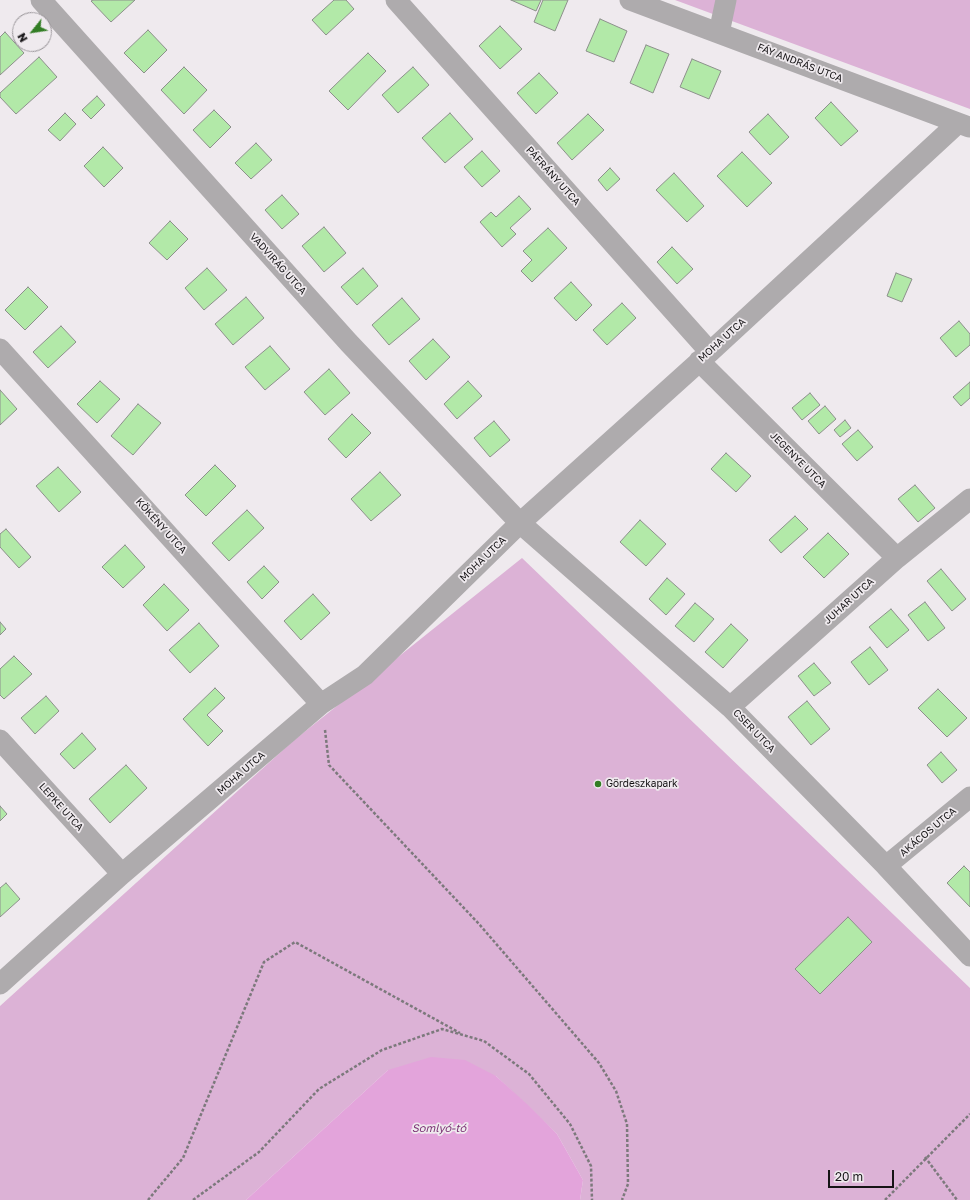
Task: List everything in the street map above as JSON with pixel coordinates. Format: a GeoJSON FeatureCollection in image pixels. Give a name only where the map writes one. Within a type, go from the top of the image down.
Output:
{"type":"FeatureCollection","features":[{"type":"Feature","properties":{"kind":"street","name":"VADVIRÁG UTCA"},"geometry":{"type":"LineString","coordinates":[[41,0],[349,343],[520,523]]}},
{"type":"Feature","properties":{"kind":"street","name":"PÁFRÁNY UTCA"},"geometry":{"type":"LineString","coordinates":[[396,0],[705,356]]}},
{"type":"Feature","properties":{"kind":"street","name":"FÁY ANDRÁS UTCA"},"geometry":{"type":"LineString","coordinates":[[630,0],[964,125]]}},
{"type":"Feature","properties":{"kind":"street"},"geometry":{"type":"LineString","coordinates":[[719,33],[726,0]]}},
{"type":"Feature","properties":{"kind":"street","name":"MOHA UTCA"},"geometry":{"type":"LineString","coordinates":[[0,984],[122,874],[321,704],[365,676],[520,523],[964,125]]}},
{"type":"Feature","properties":{"kind":"street","name":"KÖKÉNY UTCA"},"geometry":{"type":"LineString","coordinates":[[0,349],[321,704]]}},
{"type":"Feature","properties":{"kind":"street","name":"JEGENYE UTCA"},"geometry":{"type":"LineString","coordinates":[[705,356],[897,558]]}},
{"type":"Feature","properties":{"kind":"street","name":"JUHAR UTCA"},"geometry":{"type":"LineString","coordinates":[[730,707],[897,558],[970,499]]}},
{"type":"Feature","properties":{"kind":"street","name":"CSER UTCA"},"geometry":{"type":"LineString","coordinates":[[520,523],[730,707],[886,866],[970,956]]}},
{"type":"Feature","properties":{"kind":"street","name":"LEPKE UTCA"},"geometry":{"type":"LineString","coordinates":[[0,740],[122,874]]}},
{"type":"Feature","properties":{"kind":"street","name":"AKÁCOS UTCA"},"geometry":{"type":"LineString","coordinates":[[886,866],[970,797]]}},
{"type":"Feature","properties":{"kind":"path"},"geometry":{"type":"LineString","coordinates":[[321,704],[329,765],[479,924],[599,1063],[616,1091],[627,1124],[628,1184],[622,1200]]}},
{"type":"Feature","properties":{"kind":"path"},"geometry":{"type":"LineString","coordinates":[[148,1200],[183,1158],[264,962],[295,942],[464,1035]]}},
{"type":"Feature","properties":{"kind":"path"},"geometry":{"type":"LineString","coordinates":[[193,1200],[259,1152],[319,1090],[382,1050],[442,1029],[484,1041],[529,1074],[570,1124],[592,1166],[592,1200]]}},
{"type":"Feature","properties":{"kind":"path"},"geometry":{"type":"LineString","coordinates":[[885,1200],[925,1157],[970,1114]]}},
{"type":"Feature","properties":{"kind":"path"},"geometry":{"type":"LineString","coordinates":[[925,1157],[958,1200]]}},
{"type":"Feature","properties":{"kind":"shaded area"},"geometry":{"type":"Polygon","coordinates":[[[675,0],[970,0],[970,109],[675,0]]]}},
{"type":"Feature","properties":{"kind":"shaded area"},"geometry":{"type":"Polygon","coordinates":[[[522,558],[970,988],[970,1200],[580,1200],[583,1180],[557,1134],[496,1076],[388,1070],[246,1200],[0,1200],[0,1006],[293,741],[522,558]]]}},
{"type":"Feature","properties":{"kind":"water","name":"Somlyó-tó"},"geometry":{"type":"Polygon","coordinates":[[[431,1057],[465,1060],[496,1076],[528,1105],[557,1134],[583,1180],[580,1200],[246,1200],[388,1070],[431,1057]]]}},
{"type":"Feature","properties":{"kind":"building"},"geometry":{"type":"Polygon","coordinates":[[[135,0],[111,22],[91,1],[135,0]]]}},
{"type":"Feature","properties":{"kind":"building"},"geometry":{"type":"Polygon","coordinates":[[[334,0],[346,0],[354,9],[326,35],[312,20],[334,0]]]}},
{"type":"Feature","properties":{"kind":"building"},"geometry":{"type":"Polygon","coordinates":[[[511,0],[541,0],[536,11],[511,0]]]}},
{"type":"Feature","properties":{"kind":"building"},"geometry":{"type":"Polygon","coordinates":[[[543,0],[568,0],[555,31],[534,22],[543,0]]]}},
{"type":"Feature","properties":{"kind":"building"},"geometry":{"type":"Polygon","coordinates":[[[600,19],[627,31],[614,62],[586,51],[600,19]]]}},
{"type":"Feature","properties":{"kind":"building"},"geometry":{"type":"Polygon","coordinates":[[[500,26],[522,49],[500,69],[479,46],[500,26]]]}},
{"type":"Feature","properties":{"kind":"building"},"geometry":{"type":"Polygon","coordinates":[[[148,30],[167,50],[144,73],[124,53],[148,30]]]}},
{"type":"Feature","properties":{"kind":"building"},"geometry":{"type":"Polygon","coordinates":[[[5,32],[12,40],[12,52],[24,53],[0,75],[0,37],[5,32]]]}},
{"type":"Feature","properties":{"kind":"building"},"geometry":{"type":"Polygon","coordinates":[[[646,45],[669,54],[653,93],[630,83],[646,45]]]}},
{"type":"Feature","properties":{"kind":"building"},"geometry":{"type":"Polygon","coordinates":[[[368,53],[386,71],[348,110],[329,91],[368,53]]]}},
{"type":"Feature","properties":{"kind":"building"},"geometry":{"type":"Polygon","coordinates":[[[39,57],[57,77],[16,114],[0,97],[0,93],[39,57]]]}},
{"type":"Feature","properties":{"kind":"building"},"geometry":{"type":"Polygon","coordinates":[[[692,59],[721,71],[709,99],[680,87],[692,59]]]}},
{"type":"Feature","properties":{"kind":"building"},"geometry":{"type":"Polygon","coordinates":[[[184,67],[207,90],[184,114],[161,90],[184,67]]]}},
{"type":"Feature","properties":{"kind":"building"},"geometry":{"type":"Polygon","coordinates":[[[413,67],[429,85],[398,113],[382,95],[413,67]]]}},
{"type":"Feature","properties":{"kind":"building"},"geometry":{"type":"Polygon","coordinates":[[[539,73],[558,93],[536,114],[517,93],[539,73]]]}},
{"type":"Feature","properties":{"kind":"building"},"geometry":{"type":"Polygon","coordinates":[[[97,96],[105,105],[91,119],[82,110],[97,96]]]}},
{"type":"Feature","properties":{"kind":"building"},"geometry":{"type":"Polygon","coordinates":[[[831,102],[858,131],[841,146],[815,118],[831,102]]]}},
{"type":"Feature","properties":{"kind":"building"},"geometry":{"type":"Polygon","coordinates":[[[214,110],[231,127],[210,148],[193,130],[214,110]]]}},
{"type":"Feature","properties":{"kind":"building"},"geometry":{"type":"Polygon","coordinates":[[[65,113],[76,124],[60,141],[48,130],[65,113]]]}},
{"type":"Feature","properties":{"kind":"building"},"geometry":{"type":"Polygon","coordinates":[[[450,113],[473,139],[445,163],[422,138],[450,113]]]}},
{"type":"Feature","properties":{"kind":"building"},"geometry":{"type":"Polygon","coordinates":[[[588,114],[604,130],[572,160],[557,143],[588,114]]]}},
{"type":"Feature","properties":{"kind":"building"},"geometry":{"type":"Polygon","coordinates":[[[768,114],[789,137],[770,155],[749,132],[768,114]]]}},
{"type":"Feature","properties":{"kind":"building"},"geometry":{"type":"Polygon","coordinates":[[[256,143],[272,160],[251,179],[235,163],[256,143]]]}},
{"type":"Feature","properties":{"kind":"building"},"geometry":{"type":"Polygon","coordinates":[[[103,147],[123,168],[104,187],[84,166],[103,147]]]}},
{"type":"Feature","properties":{"kind":"building"},"geometry":{"type":"Polygon","coordinates":[[[482,151],[500,171],[482,187],[464,167],[482,151]]]}},
{"type":"Feature","properties":{"kind":"building"},"geometry":{"type":"Polygon","coordinates":[[[742,152],[772,183],[747,207],[717,176],[742,152]]]}},
{"type":"Feature","properties":{"kind":"building"},"geometry":{"type":"Polygon","coordinates":[[[610,168],[620,179],[607,191],[598,180],[610,168]]]}},
{"type":"Feature","properties":{"kind":"building"},"geometry":{"type":"Polygon","coordinates":[[[674,173],[704,206],[687,222],[656,190],[674,173]]]}},
{"type":"Feature","properties":{"kind":"building"},"geometry":{"type":"Polygon","coordinates":[[[282,195],[299,214],[282,229],[265,210],[282,195]]]}},
{"type":"Feature","properties":{"kind":"building"},"geometry":{"type":"Polygon","coordinates":[[[519,196],[531,209],[510,228],[516,234],[502,247],[480,222],[491,212],[496,217],[519,196]]]}},
{"type":"Feature","properties":{"kind":"building"},"geometry":{"type":"Polygon","coordinates":[[[170,221],[188,239],[167,260],[149,243],[170,221]]]}},
{"type":"Feature","properties":{"kind":"building"},"geometry":{"type":"Polygon","coordinates":[[[324,227],[346,253],[324,272],[302,246],[324,227]]]}},
{"type":"Feature","properties":{"kind":"building"},"geometry":{"type":"Polygon","coordinates":[[[548,228],[567,248],[532,282],[521,271],[532,260],[523,251],[548,228]]]}},
{"type":"Feature","properties":{"kind":"building"},"geometry":{"type":"Polygon","coordinates":[[[672,247],[693,269],[677,284],[657,262],[672,247]]]}},
{"type":"Feature","properties":{"kind":"building"},"geometry":{"type":"Polygon","coordinates":[[[207,268],[227,290],[204,310],[185,288],[207,268]]]}},
{"type":"Feature","properties":{"kind":"building"},"geometry":{"type":"Polygon","coordinates":[[[363,268],[378,286],[357,305],[341,287],[363,268]]]}},
{"type":"Feature","properties":{"kind":"building"},"geometry":{"type":"Polygon","coordinates":[[[896,273],[912,279],[902,302],[887,296],[896,273]]]}},
{"type":"Feature","properties":{"kind":"building"},"geometry":{"type":"Polygon","coordinates":[[[571,282],[592,305],[576,321],[554,298],[571,282]]]}},
{"type":"Feature","properties":{"kind":"building"},"geometry":{"type":"Polygon","coordinates":[[[28,287],[48,307],[25,330],[5,310],[28,287]]]}},
{"type":"Feature","properties":{"kind":"building"},"geometry":{"type":"Polygon","coordinates":[[[246,297],[264,318],[233,345],[215,324],[246,297]]]}},
{"type":"Feature","properties":{"kind":"building"},"geometry":{"type":"Polygon","coordinates":[[[402,298],[420,319],[389,345],[372,325],[402,298]]]}},
{"type":"Feature","properties":{"kind":"building"},"geometry":{"type":"Polygon","coordinates":[[[622,303],[636,318],[607,345],[593,330],[622,303]]]}},
{"type":"Feature","properties":{"kind":"building"},"geometry":{"type":"Polygon","coordinates":[[[959,321],[970,334],[970,345],[956,357],[940,338],[959,321]]]}},
{"type":"Feature","properties":{"kind":"building"},"geometry":{"type":"Polygon","coordinates":[[[61,326],[76,342],[48,368],[33,352],[61,326]]]}},
{"type":"Feature","properties":{"kind":"building"},"geometry":{"type":"Polygon","coordinates":[[[433,339],[450,357],[426,380],[409,361],[433,339]]]}},
{"type":"Feature","properties":{"kind":"building"},"geometry":{"type":"Polygon","coordinates":[[[270,346],[290,369],[265,390],[245,367],[270,346]]]}},
{"type":"Feature","properties":{"kind":"building"},"geometry":{"type":"Polygon","coordinates":[[[329,369],[350,393],[325,415],[304,392],[329,369]]]}},
{"type":"Feature","properties":{"kind":"building"},"geometry":{"type":"Polygon","coordinates":[[[100,381],[120,399],[97,423],[77,404],[100,381]]]}},
{"type":"Feature","properties":{"kind":"building"},"geometry":{"type":"Polygon","coordinates":[[[468,381],[482,396],[457,419],[444,404],[468,381]]]}},
{"type":"Feature","properties":{"kind":"building"},"geometry":{"type":"Polygon","coordinates":[[[970,382],[970,398],[961,406],[953,397],[970,382]]]}},
{"type":"Feature","properties":{"kind":"building"},"geometry":{"type":"Polygon","coordinates":[[[0,390],[17,409],[0,425],[0,390]]]}},
{"type":"Feature","properties":{"kind":"building"},"geometry":{"type":"Polygon","coordinates":[[[810,393],[820,405],[802,420],[792,408],[810,393]]]}},
{"type":"Feature","properties":{"kind":"building"},"geometry":{"type":"Polygon","coordinates":[[[138,404],[161,423],[133,455],[111,436],[138,404]]]}},
{"type":"Feature","properties":{"kind":"building"},"geometry":{"type":"Polygon","coordinates":[[[825,406],[836,419],[819,434],[808,421],[825,406]]]}},
{"type":"Feature","properties":{"kind":"building"},"geometry":{"type":"Polygon","coordinates":[[[352,414],[371,433],[346,458],[328,439],[352,414]]]}},
{"type":"Feature","properties":{"kind":"building"},"geometry":{"type":"Polygon","coordinates":[[[845,420],[851,428],[840,437],[834,430],[845,420]]]}},
{"type":"Feature","properties":{"kind":"building"},"geometry":{"type":"Polygon","coordinates":[[[494,421],[510,440],[490,457],[474,438],[494,421]]]}},
{"type":"Feature","properties":{"kind":"building"},"geometry":{"type":"Polygon","coordinates":[[[858,430],[873,447],[857,461],[842,444],[858,430]]]}},
{"type":"Feature","properties":{"kind":"building"},"geometry":{"type":"Polygon","coordinates":[[[726,453],[751,476],[736,492],[711,469],[726,453]]]}},
{"type":"Feature","properties":{"kind":"building"},"geometry":{"type":"Polygon","coordinates":[[[215,465],[236,486],[206,516],[185,495],[215,465]]]}},
{"type":"Feature","properties":{"kind":"building"},"geometry":{"type":"Polygon","coordinates":[[[58,467],[81,492],[59,512],[36,486],[58,467]]]}},
{"type":"Feature","properties":{"kind":"building"},"geometry":{"type":"Polygon","coordinates":[[[380,472],[401,495],[371,521],[351,499],[380,472]]]}},
{"type":"Feature","properties":{"kind":"building"},"geometry":{"type":"Polygon","coordinates":[[[915,485],[935,508],[918,522],[898,499],[915,485]]]}},
{"type":"Feature","properties":{"kind":"building"},"geometry":{"type":"Polygon","coordinates":[[[247,510],[264,528],[229,561],[212,543],[247,510]]]}},
{"type":"Feature","properties":{"kind":"building"},"geometry":{"type":"Polygon","coordinates":[[[795,516],[808,529],[781,553],[769,540],[795,516]]]}},
{"type":"Feature","properties":{"kind":"building"},"geometry":{"type":"Polygon","coordinates":[[[640,520],[666,544],[646,566],[620,542],[640,520]]]}},
{"type":"Feature","properties":{"kind":"building"},"geometry":{"type":"Polygon","coordinates":[[[6,529],[31,557],[19,568],[0,547],[0,534],[6,529]]]}},
{"type":"Feature","properties":{"kind":"building"},"geometry":{"type":"Polygon","coordinates":[[[828,533],[849,554],[824,578],[803,557],[828,533]]]}},
{"type":"Feature","properties":{"kind":"building"},"geometry":{"type":"Polygon","coordinates":[[[125,545],[145,567],[123,588],[102,567],[125,545]]]}},
{"type":"Feature","properties":{"kind":"building"},"geometry":{"type":"Polygon","coordinates":[[[264,566],[279,582],[262,599],[247,582],[264,566]]]}},
{"type":"Feature","properties":{"kind":"building"},"geometry":{"type":"Polygon","coordinates":[[[941,569],[966,599],[952,611],[927,581],[941,569]]]}},
{"type":"Feature","properties":{"kind":"building"},"geometry":{"type":"Polygon","coordinates":[[[667,578],[685,594],[666,615],[649,599],[667,578]]]}},
{"type":"Feature","properties":{"kind":"building"},"geometry":{"type":"Polygon","coordinates":[[[164,584],[189,610],[167,631],[143,605],[164,584]]]}},
{"type":"Feature","properties":{"kind":"building"},"geometry":{"type":"Polygon","coordinates":[[[313,594],[330,613],[301,640],[284,621],[313,594]]]}},
{"type":"Feature","properties":{"kind":"building"},"geometry":{"type":"Polygon","coordinates":[[[925,602],[945,628],[928,641],[908,615],[925,602]]]}},
{"type":"Feature","properties":{"kind":"building"},"geometry":{"type":"Polygon","coordinates":[[[695,603],[714,619],[694,642],[675,626],[695,603]]]}},
{"type":"Feature","properties":{"kind":"building"},"geometry":{"type":"Polygon","coordinates":[[[891,609],[909,630],[887,648],[869,627],[891,609]]]}},
{"type":"Feature","properties":{"kind":"building"},"geometry":{"type":"Polygon","coordinates":[[[0,622],[6,629],[0,635],[0,622]]]}},
{"type":"Feature","properties":{"kind":"building"},"geometry":{"type":"Polygon","coordinates":[[[199,623],[219,646],[190,673],[169,650],[199,623]]]}},
{"type":"Feature","properties":{"kind":"building"},"geometry":{"type":"Polygon","coordinates":[[[731,624],[748,640],[723,668],[705,652],[731,624]]]}},
{"type":"Feature","properties":{"kind":"building"},"geometry":{"type":"Polygon","coordinates":[[[870,647],[888,670],[869,685],[851,662],[870,647]]]}},
{"type":"Feature","properties":{"kind":"building"},"geometry":{"type":"Polygon","coordinates":[[[14,656],[32,674],[4,699],[0,695],[0,669],[14,656]]]}},
{"type":"Feature","properties":{"kind":"building"},"geometry":{"type":"Polygon","coordinates":[[[814,663],[831,683],[814,696],[798,676],[814,663]]]}},
{"type":"Feature","properties":{"kind":"building"},"geometry":{"type":"Polygon","coordinates":[[[215,688],[225,698],[207,715],[223,731],[208,746],[183,719],[215,688]]]}},
{"type":"Feature","properties":{"kind":"building"},"geometry":{"type":"Polygon","coordinates":[[[938,689],[967,718],[947,737],[918,708],[938,689]]]}},
{"type":"Feature","properties":{"kind":"building"},"geometry":{"type":"Polygon","coordinates":[[[46,696],[59,711],[35,734],[21,718],[46,696]]]}},
{"type":"Feature","properties":{"kind":"building"},"geometry":{"type":"Polygon","coordinates":[[[807,701],[830,729],[811,745],[788,717],[807,701]]]}},
{"type":"Feature","properties":{"kind":"building"},"geometry":{"type":"Polygon","coordinates":[[[82,733],[96,749],[74,769],[60,754],[82,733]]]}},
{"type":"Feature","properties":{"kind":"building"},"geometry":{"type":"Polygon","coordinates":[[[941,752],[957,770],[942,783],[927,765],[941,752]]]}},
{"type":"Feature","properties":{"kind":"building"},"geometry":{"type":"Polygon","coordinates":[[[126,765],[147,788],[110,823],[89,799],[126,765]]]}},
{"type":"Feature","properties":{"kind":"building"},"geometry":{"type":"Polygon","coordinates":[[[0,806],[7,814],[0,821],[0,806]]]}},
{"type":"Feature","properties":{"kind":"building"},"geometry":{"type":"Polygon","coordinates":[[[964,866],[970,872],[970,907],[947,883],[964,866]]]}},
{"type":"Feature","properties":{"kind":"building"},"geometry":{"type":"Polygon","coordinates":[[[6,883],[20,899],[0,917],[0,888],[6,883]]]}},
{"type":"Feature","properties":{"kind":"building"},"geometry":{"type":"Polygon","coordinates":[[[848,917],[872,942],[820,994],[795,969],[848,917]]]}},
{"type":"Feature","properties":{"kind":"place","name":"Gördeszkapark"},"geometry":{"type":"Point","coordinates":[598,784]}}]}
